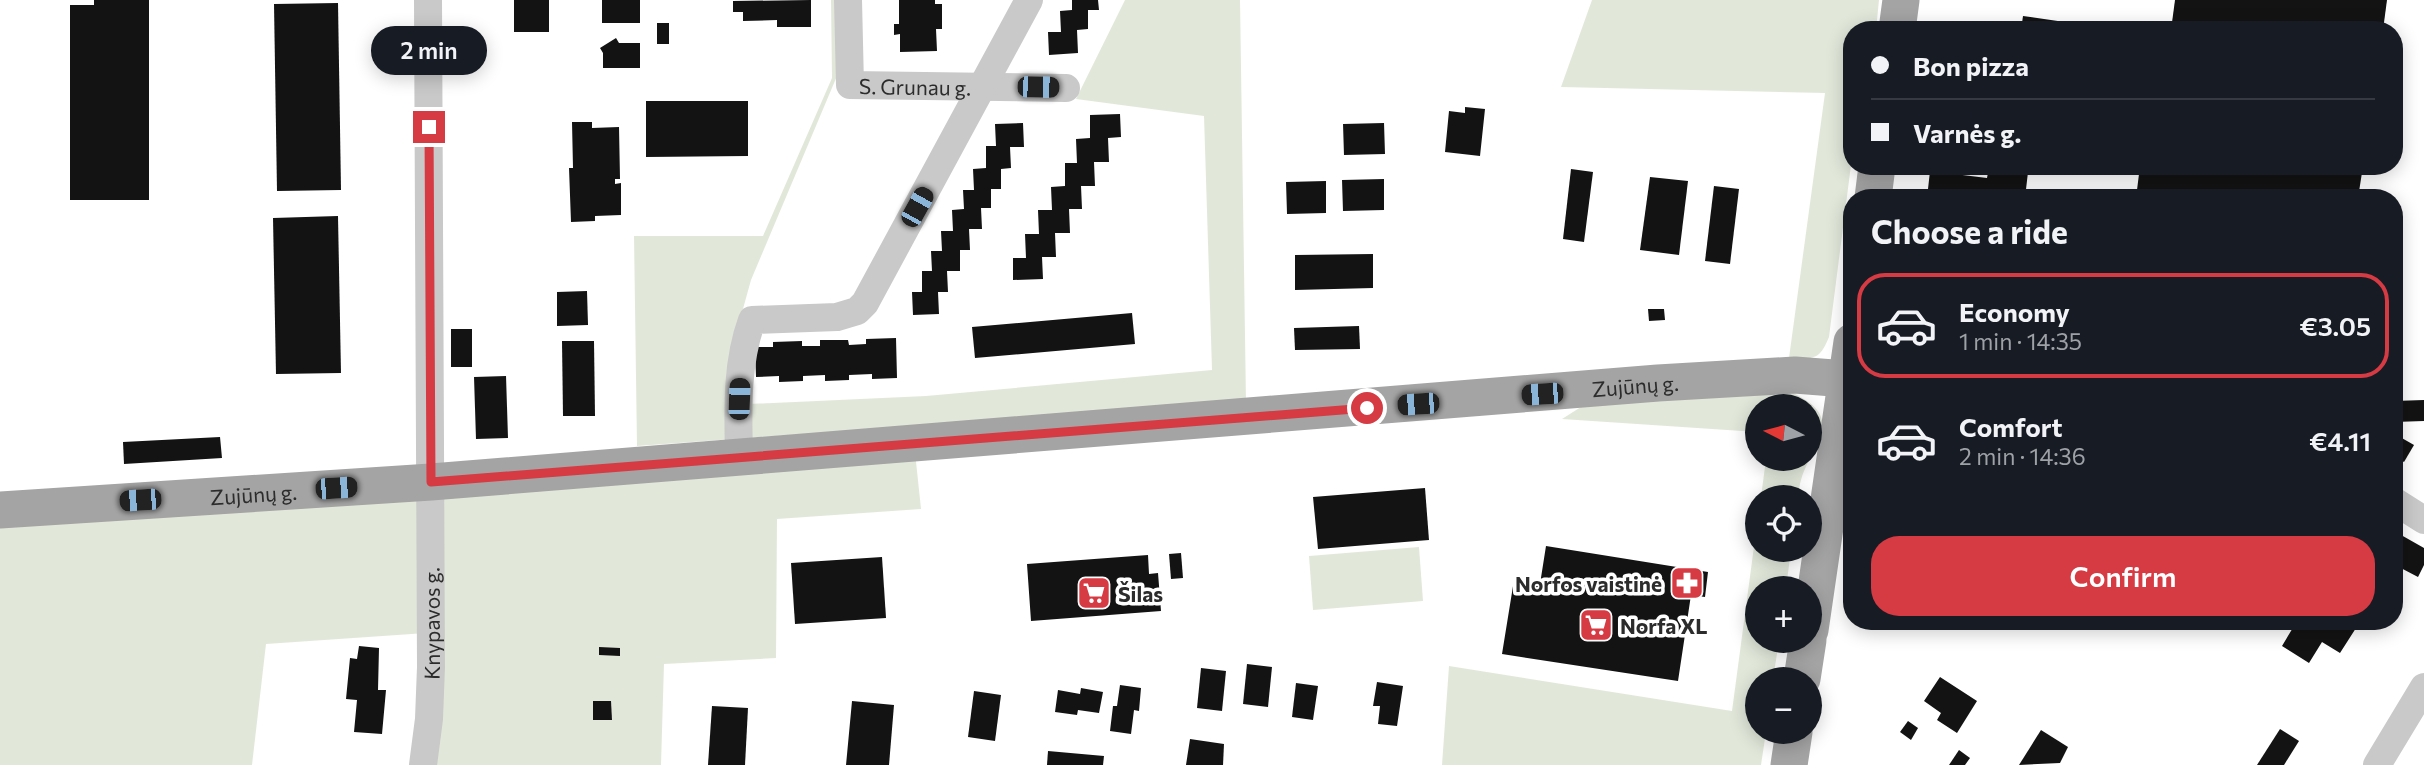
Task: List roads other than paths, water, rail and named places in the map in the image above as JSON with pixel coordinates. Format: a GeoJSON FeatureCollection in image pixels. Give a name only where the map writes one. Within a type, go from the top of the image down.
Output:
{"type":"FeatureCollection","features":[{"type":"Feature","properties":{"kind":"main road"},"geometry":{"type":"LineString","coordinates":[[1898,21],[1901,0]]}},
{"type":"Feature","properties":{"kind":"main road","name":"Zujūnų g."},"geometry":{"type":"LineString","coordinates":[[0,510],[431,482],[1658,383],[1795,374],[1843,379]]}},
{"type":"Feature","properties":{"kind":"main road"},"geometry":{"type":"LineString","coordinates":[[1818,576],[1843,400]]}},
{"type":"Feature","properties":{"kind":"main road"},"geometry":{"type":"LineString","coordinates":[[1789,765],[1792,744]]}},
{"type":"Feature","properties":{"kind":"street","name":"Knypavos g."},"geometry":{"type":"LineString","coordinates":[[423,765],[429,719],[431,667],[428,0]]}},
{"type":"Feature","properties":{"kind":"street","name":"S. Grunau g."},"geometry":{"type":"LineString","coordinates":[[848,0],[849,85],[1066,88]]}},
{"type":"Feature","properties":{"kind":"street"},"geometry":{"type":"LineString","coordinates":[[739,457],[739,383],[743,351],[752,320],[837,317],[857,310],[865,303],[1029,0]]}},
{"type":"Feature","properties":{"kind":"street"},"geometry":{"type":"LineString","coordinates":[[2403,507],[2424,520]]}},
{"type":"Feature","properties":{"kind":"street"},"geometry":{"type":"LineString","coordinates":[[2377,765],[2424,687]]}},
{"type":"Feature","properties":{"kind":"place","name":"Norfos vaistinė"},"geometry":{"type":"Point","coordinates":[1687,583]}},
{"type":"Feature","properties":{"kind":"place","name":"Šilas"},"geometry":{"type":"Point","coordinates":[1094,593]}},
{"type":"Feature","properties":{"kind":"place","name":"Norfa XL"},"geometry":{"type":"Point","coordinates":[1596,625]}}]}
